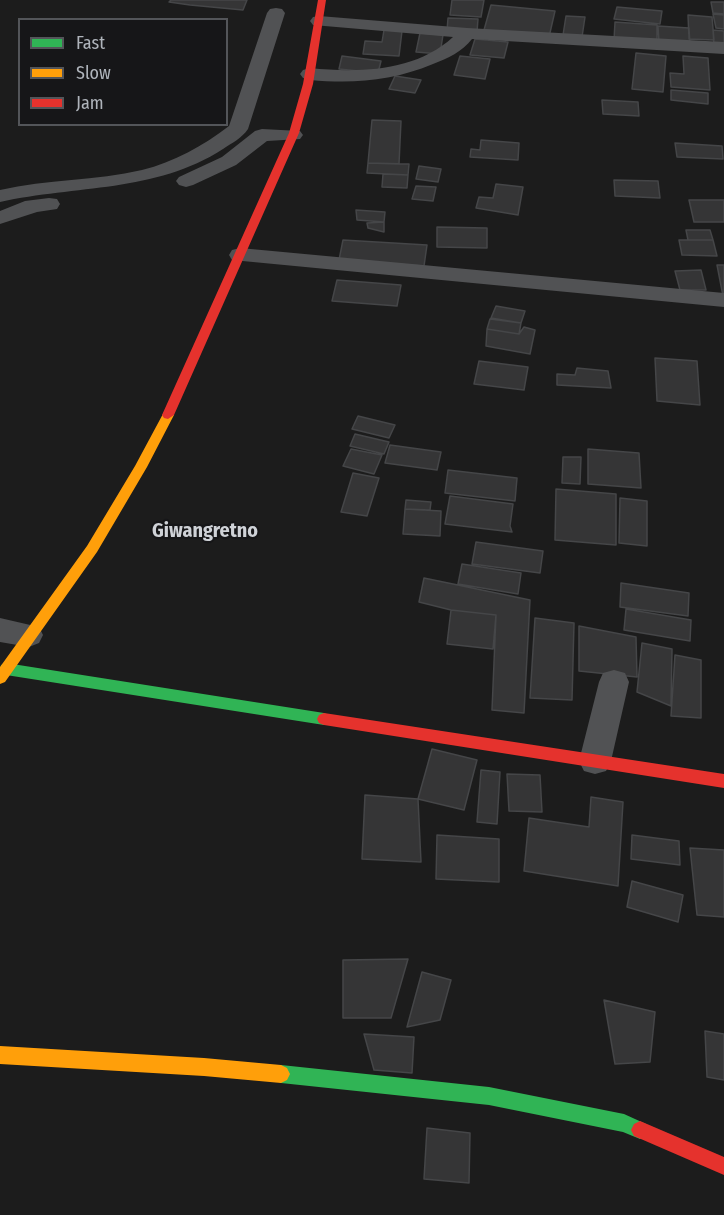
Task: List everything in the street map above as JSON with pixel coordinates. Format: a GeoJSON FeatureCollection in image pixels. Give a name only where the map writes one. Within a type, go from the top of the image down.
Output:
{"type":"FeatureCollection","features":[{"type":"Feature","properties":{"kind":"street"},"geometry":{"type":"LineString","coordinates":[[322,0],[310,74],[293,135],[263,197],[189,370],[133,479],[92,549],[3,674],[724,781]]}},
{"type":"Feature","properties":{"kind":"street"},"geometry":{"type":"LineString","coordinates":[[0,218],[31,197],[164,171],[200,154],[238,129],[276,12]]}},
{"type":"Feature","properties":{"kind":"street"},"geometry":{"type":"LineString","coordinates":[[319,21],[467,33],[724,48]]}},
{"type":"Feature","properties":{"kind":"street"},"geometry":{"type":"LineString","coordinates":[[310,74],[353,77],[385,75],[444,53],[459,44],[467,33]]}},
{"type":"Feature","properties":{"kind":"street"},"geometry":{"type":"LineString","coordinates":[[238,129],[262,135],[293,135]]}},
{"type":"Feature","properties":{"kind":"street"},"geometry":{"type":"LineString","coordinates":[[0,196],[125,195],[184,182],[229,161],[262,135]]}},
{"type":"Feature","properties":{"kind":"street"},"geometry":{"type":"LineString","coordinates":[[164,171],[184,182]]}},
{"type":"Feature","properties":{"kind":"street"},"geometry":{"type":"LineString","coordinates":[[240,255],[724,300]]}},
{"type":"Feature","properties":{"kind":"street"},"geometry":{"type":"LineString","coordinates":[[0,630],[30,635]]}},
{"type":"Feature","properties":{"kind":"street"},"geometry":{"type":"LineString","coordinates":[[595,761],[614,682]]}},
{"type":"Feature","properties":{"kind":"street"},"geometry":{"type":"LineString","coordinates":[[0,1055],[204,1068],[489,1096],[624,1123],[724,1166]]}},
{"type":"Feature","properties":{"kind":"building"},"geometry":{"type":"Polygon","coordinates":[[[171,0],[247,0],[243,10],[169,2],[171,0]]]}},
{"type":"Feature","properties":{"kind":"building"},"geometry":{"type":"Polygon","coordinates":[[[452,0],[484,0],[481,17],[450,15],[452,0]]]}},
{"type":"Feature","properties":{"kind":"building"},"geometry":{"type":"Polygon","coordinates":[[[711,2],[724,2],[724,14],[713,13],[711,2]]]}},
{"type":"Feature","properties":{"kind":"building"},"geometry":{"type":"Polygon","coordinates":[[[491,5],[555,11],[549,37],[484,30],[491,5]]]}},
{"type":"Feature","properties":{"kind":"building"},"geometry":{"type":"Polygon","coordinates":[[[617,7],[662,11],[660,24],[614,19],[617,7]]]}},
{"type":"Feature","properties":{"kind":"building"},"geometry":{"type":"Polygon","coordinates":[[[713,14],[724,15],[724,29],[716,28],[713,14]]]}},
{"type":"Feature","properties":{"kind":"building"},"geometry":{"type":"Polygon","coordinates":[[[688,15],[712,17],[714,40],[689,39],[688,15]]]}},
{"type":"Feature","properties":{"kind":"building"},"geometry":{"type":"Polygon","coordinates":[[[566,16],[585,17],[582,37],[563,35],[566,16]]]}},
{"type":"Feature","properties":{"kind":"building"},"geometry":{"type":"Polygon","coordinates":[[[448,18],[478,19],[477,32],[447,31],[448,18]]]}},
{"type":"Feature","properties":{"kind":"building"},"geometry":{"type":"Polygon","coordinates":[[[615,22],[657,25],[657,44],[614,40],[615,22]]]}},
{"type":"Feature","properties":{"kind":"building"},"geometry":{"type":"Polygon","coordinates":[[[658,26],[689,28],[690,45],[659,43],[658,26]]]}},
{"type":"Feature","properties":{"kind":"building"},"geometry":{"type":"Polygon","coordinates":[[[384,30],[402,31],[399,56],[363,54],[365,41],[382,42],[384,30]]]}},
{"type":"Feature","properties":{"kind":"building"},"geometry":{"type":"Polygon","coordinates":[[[713,30],[724,31],[724,47],[714,46],[713,30]]]}},
{"type":"Feature","properties":{"kind":"building"},"geometry":{"type":"Polygon","coordinates":[[[420,33],[443,35],[440,54],[416,52],[420,33]]]}},
{"type":"Feature","properties":{"kind":"building"},"geometry":{"type":"Polygon","coordinates":[[[475,39],[508,42],[504,58],[470,55],[475,39]]]}},
{"type":"Feature","properties":{"kind":"building"},"geometry":{"type":"Polygon","coordinates":[[[636,53],[666,56],[663,92],[632,89],[636,53]]]}},
{"type":"Feature","properties":{"kind":"building"},"geometry":{"type":"Polygon","coordinates":[[[342,56],[381,61],[378,73],[339,69],[342,56]]]}},
{"type":"Feature","properties":{"kind":"building"},"geometry":{"type":"Polygon","coordinates":[[[460,56],[490,59],[485,79],[454,75],[460,56]]]}},
{"type":"Feature","properties":{"kind":"building"},"geometry":{"type":"Polygon","coordinates":[[[683,56],[708,58],[710,90],[671,87],[670,73],[684,74],[683,56]]]}},
{"type":"Feature","properties":{"kind":"building"},"geometry":{"type":"Polygon","coordinates":[[[395,76],[421,80],[415,93],[389,89],[395,76]]]}},
{"type":"Feature","properties":{"kind":"building"},"geometry":{"type":"Polygon","coordinates":[[[671,90],[708,93],[708,104],[671,100],[671,90]]]}},
{"type":"Feature","properties":{"kind":"building"},"geometry":{"type":"Polygon","coordinates":[[[602,100],[638,102],[639,116],[603,114],[602,100]]]}},
{"type":"Feature","properties":{"kind":"building"},"geometry":{"type":"Polygon","coordinates":[[[372,120],[401,121],[399,164],[368,163],[372,120]]]}},
{"type":"Feature","properties":{"kind":"building"},"geometry":{"type":"Polygon","coordinates":[[[481,140],[519,143],[518,160],[470,157],[471,149],[480,150],[481,140]]]}},
{"type":"Feature","properties":{"kind":"building"},"geometry":{"type":"Polygon","coordinates":[[[675,143],[722,146],[723,159],[677,157],[675,143]]]}},
{"type":"Feature","properties":{"kind":"building"},"geometry":{"type":"Polygon","coordinates":[[[368,163],[409,164],[408,175],[367,173],[368,163]]]}},
{"type":"Feature","properties":{"kind":"building"},"geometry":{"type":"Polygon","coordinates":[[[419,166],[441,169],[438,182],[416,179],[419,166]]]}},
{"type":"Feature","properties":{"kind":"building"},"geometry":{"type":"Polygon","coordinates":[[[383,174],[408,175],[407,188],[382,187],[383,174]]]}},
{"type":"Feature","properties":{"kind":"building"},"geometry":{"type":"Polygon","coordinates":[[[614,180],[658,181],[660,198],[615,196],[614,180]]]}},
{"type":"Feature","properties":{"kind":"building"},"geometry":{"type":"Polygon","coordinates":[[[496,184],[523,187],[518,215],[476,208],[479,197],[493,198],[496,184]]]}},
{"type":"Feature","properties":{"kind":"building"},"geometry":{"type":"Polygon","coordinates":[[[416,186],[436,187],[433,201],[412,199],[416,186]]]}},
{"type":"Feature","properties":{"kind":"building"},"geometry":{"type":"Polygon","coordinates":[[[689,200],[724,200],[724,222],[694,222],[689,200]]]}},
{"type":"Feature","properties":{"kind":"building"},"geometry":{"type":"Polygon","coordinates":[[[356,210],[385,212],[384,222],[357,220],[356,210]]]}},
{"type":"Feature","properties":{"kind":"building"},"geometry":{"type":"Polygon","coordinates":[[[384,222],[384,232],[368,228],[367,223],[384,222]]]}},
{"type":"Feature","properties":{"kind":"building"},"geometry":{"type":"Polygon","coordinates":[[[437,227],[487,228],[487,248],[437,247],[437,227]]]}},
{"type":"Feature","properties":{"kind":"building"},"geometry":{"type":"Polygon","coordinates":[[[686,230],[710,230],[713,240],[688,240],[686,230]]]}},
{"type":"Feature","properties":{"kind":"building"},"geometry":{"type":"Polygon","coordinates":[[[343,240],[427,245],[424,266],[339,260],[343,240]]]}},
{"type":"Feature","properties":{"kind":"building"},"geometry":{"type":"Polygon","coordinates":[[[679,240],[713,240],[717,256],[682,255],[679,240]]]}},
{"type":"Feature","properties":{"kind":"building"},"geometry":{"type":"Polygon","coordinates":[[[717,265],[724,265],[724,296],[723,296],[717,265]]]}},
{"type":"Feature","properties":{"kind":"building"},"geometry":{"type":"Polygon","coordinates":[[[701,270],[706,290],[680,290],[675,271],[701,270]]]}},
{"type":"Feature","properties":{"kind":"building"},"geometry":{"type":"Polygon","coordinates":[[[337,280],[401,285],[397,306],[332,301],[337,280]]]}},
{"type":"Feature","properties":{"kind":"building"},"geometry":{"type":"Polygon","coordinates":[[[496,306],[525,311],[521,323],[491,318],[496,306]]]}},
{"type":"Feature","properties":{"kind":"building"},"geometry":{"type":"Polygon","coordinates":[[[490,319],[521,323],[519,334],[487,329],[490,319]]]}},
{"type":"Feature","properties":{"kind":"building"},"geometry":{"type":"Polygon","coordinates":[[[524,327],[535,330],[530,354],[486,346],[487,329],[519,334],[524,327]]]}},
{"type":"Feature","properties":{"kind":"building"},"geometry":{"type":"Polygon","coordinates":[[[655,358],[697,361],[700,405],[657,401],[655,358]]]}},
{"type":"Feature","properties":{"kind":"building"},"geometry":{"type":"Polygon","coordinates":[[[479,361],[528,367],[524,390],[474,384],[479,361]]]}},
{"type":"Feature","properties":{"kind":"building"},"geometry":{"type":"Polygon","coordinates":[[[577,368],[608,371],[611,388],[557,385],[557,374],[575,375],[577,368]]]}},
{"type":"Feature","properties":{"kind":"building"},"geometry":{"type":"Polygon","coordinates":[[[358,416],[395,425],[389,438],[352,429],[358,416]]]}},
{"type":"Feature","properties":{"kind":"building"},"geometry":{"type":"Polygon","coordinates":[[[355,434],[389,442],[384,454],[350,446],[355,434]]]}},
{"type":"Feature","properties":{"kind":"building"},"geometry":{"type":"Polygon","coordinates":[[[390,445],[441,452],[437,470],[385,463],[390,445]]]}},
{"type":"Feature","properties":{"kind":"building"},"geometry":{"type":"Polygon","coordinates":[[[351,449],[382,455],[374,474],[343,466],[351,449]]]}},
{"type":"Feature","properties":{"kind":"building"},"geometry":{"type":"Polygon","coordinates":[[[588,449],[639,453],[641,488],[588,484],[588,449]]]}},
{"type":"Feature","properties":{"kind":"building"},"geometry":{"type":"Polygon","coordinates":[[[563,457],[581,457],[580,484],[562,483],[563,457]]]}},
{"type":"Feature","properties":{"kind":"building"},"geometry":{"type":"Polygon","coordinates":[[[448,470],[517,478],[515,501],[445,493],[448,470]]]}},
{"type":"Feature","properties":{"kind":"building"},"geometry":{"type":"Polygon","coordinates":[[[353,473],[379,478],[367,516],[341,512],[353,473]]]}},
{"type":"Feature","properties":{"kind":"building"},"geometry":{"type":"Polygon","coordinates":[[[556,489],[616,494],[616,545],[555,540],[556,489]]]}},
{"type":"Feature","properties":{"kind":"building"},"geometry":{"type":"Polygon","coordinates":[[[450,496],[513,504],[510,526],[512,532],[445,524],[450,496]]]}},
{"type":"Feature","properties":{"kind":"building"},"geometry":{"type":"Polygon","coordinates":[[[620,498],[647,501],[647,546],[619,543],[620,498]]]}},
{"type":"Feature","properties":{"kind":"building"},"geometry":{"type":"Polygon","coordinates":[[[406,500],[431,502],[430,510],[405,509],[406,500]]]}},
{"type":"Feature","properties":{"kind":"building"},"geometry":{"type":"Polygon","coordinates":[[[405,509],[441,511],[440,536],[403,534],[405,509]]]}},
{"type":"Feature","properties":{"kind":"building"},"geometry":{"type":"Polygon","coordinates":[[[476,542],[543,551],[540,573],[472,564],[476,542]]]}},
{"type":"Feature","properties":{"kind":"building"},"geometry":{"type":"Polygon","coordinates":[[[462,564],[521,573],[518,594],[458,584],[462,564]]]}},
{"type":"Feature","properties":{"kind":"building"},"geometry":{"type":"Polygon","coordinates":[[[424,578],[530,600],[524,713],[492,710],[496,615],[451,610],[419,602],[424,578]]]}},
{"type":"Feature","properties":{"kind":"building"},"geometry":{"type":"Polygon","coordinates":[[[621,583],[689,593],[688,616],[620,607],[621,583]]]}},
{"type":"Feature","properties":{"kind":"building"},"geometry":{"type":"Polygon","coordinates":[[[626,609],[691,620],[690,641],[624,630],[626,609]]]}},
{"type":"Feature","properties":{"kind":"building"},"geometry":{"type":"Polygon","coordinates":[[[451,610],[496,615],[493,649],[447,644],[451,610]]]}},
{"type":"Feature","properties":{"kind":"building"},"geometry":{"type":"Polygon","coordinates":[[[535,618],[574,623],[572,700],[530,698],[535,618]]]}},
{"type":"Feature","properties":{"kind":"building"},"geometry":{"type":"Polygon","coordinates":[[[579,626],[636,637],[637,677],[579,671],[579,626]]]}},
{"type":"Feature","properties":{"kind":"building"},"geometry":{"type":"Polygon","coordinates":[[[642,643],[672,649],[671,706],[637,692],[642,643]]]}},
{"type":"Feature","properties":{"kind":"building"},"geometry":{"type":"Polygon","coordinates":[[[675,655],[701,660],[701,718],[671,716],[675,655]]]}},
{"type":"Feature","properties":{"kind":"building"},"geometry":{"type":"Polygon","coordinates":[[[432,749],[477,760],[464,810],[418,799],[432,749]]]}},
{"type":"Feature","properties":{"kind":"building"},"geometry":{"type":"Polygon","coordinates":[[[481,770],[500,772],[497,824],[477,822],[481,770]]]}},
{"type":"Feature","properties":{"kind":"building"},"geometry":{"type":"Polygon","coordinates":[[[507,774],[540,775],[542,812],[509,811],[507,774]]]}},
{"type":"Feature","properties":{"kind":"building"},"geometry":{"type":"Polygon","coordinates":[[[365,795],[418,799],[421,862],[362,859],[365,795]]]}},
{"type":"Feature","properties":{"kind":"building"},"geometry":{"type":"Polygon","coordinates":[[[591,797],[623,802],[618,886],[524,871],[529,818],[589,827],[591,797]]]}},
{"type":"Feature","properties":{"kind":"building"},"geometry":{"type":"Polygon","coordinates":[[[437,835],[499,839],[499,882],[436,879],[437,835]]]}},
{"type":"Feature","properties":{"kind":"building"},"geometry":{"type":"Polygon","coordinates":[[[632,835],[679,841],[680,865],[631,859],[632,835]]]}},
{"type":"Feature","properties":{"kind":"building"},"geometry":{"type":"Polygon","coordinates":[[[690,848],[724,850],[724,917],[697,915],[690,848]]]}},
{"type":"Feature","properties":{"kind":"building"},"geometry":{"type":"Polygon","coordinates":[[[632,881],[683,895],[678,922],[627,907],[632,881]]]}},
{"type":"Feature","properties":{"kind":"building"},"geometry":{"type":"Polygon","coordinates":[[[408,959],[391,1018],[343,1018],[343,960],[408,959]]]}},
{"type":"Feature","properties":{"kind":"building"},"geometry":{"type":"Polygon","coordinates":[[[422,972],[451,980],[440,1020],[407,1027],[422,972]]]}},
{"type":"Feature","properties":{"kind":"building"},"geometry":{"type":"Polygon","coordinates":[[[604,1000],[655,1012],[650,1062],[615,1064],[604,1000]]]}},
{"type":"Feature","properties":{"kind":"building"},"geometry":{"type":"Polygon","coordinates":[[[705,1031],[724,1034],[724,1080],[707,1077],[705,1031]]]}},
{"type":"Feature","properties":{"kind":"building"},"geometry":{"type":"Polygon","coordinates":[[[364,1034],[414,1037],[412,1073],[374,1070],[364,1034]]]}},
{"type":"Feature","properties":{"kind":"building"},"geometry":{"type":"Polygon","coordinates":[[[427,1128],[470,1133],[469,1183],[424,1179],[427,1128]]]}},
{"type":"Feature","properties":{"kind":"traffic: fast"},"geometry":{"type":"LineString","coordinates":[[6,669],[324,719]]}},
{"type":"Feature","properties":{"kind":"traffic: fast"},"geometry":{"type":"LineString","coordinates":[[281,1074],[489,1096],[624,1123],[640,1130]]}},
{"type":"Feature","properties":{"kind":"traffic: slow"},"geometry":{"type":"LineString","coordinates":[[0,678],[92,549],[141,467],[168,415]]}},
{"type":"Feature","properties":{"kind":"traffic: slow"},"geometry":{"type":"LineString","coordinates":[[0,1055],[281,1074]]}},
{"type":"Feature","properties":{"kind":"traffic: jam"},"geometry":{"type":"LineString","coordinates":[[168,415],[294,133],[308,84],[322,0]]}},
{"type":"Feature","properties":{"kind":"traffic: jam"},"geometry":{"type":"LineString","coordinates":[[324,719],[724,781]]}},
{"type":"Feature","properties":{"kind":"traffic: jam"},"geometry":{"type":"LineString","coordinates":[[640,1130],[724,1166]]}},
{"type":"Feature","properties":{"kind":"district","name":"Giwangretno"},"geometry":{"type":"Point","coordinates":[205,531]}}]}
